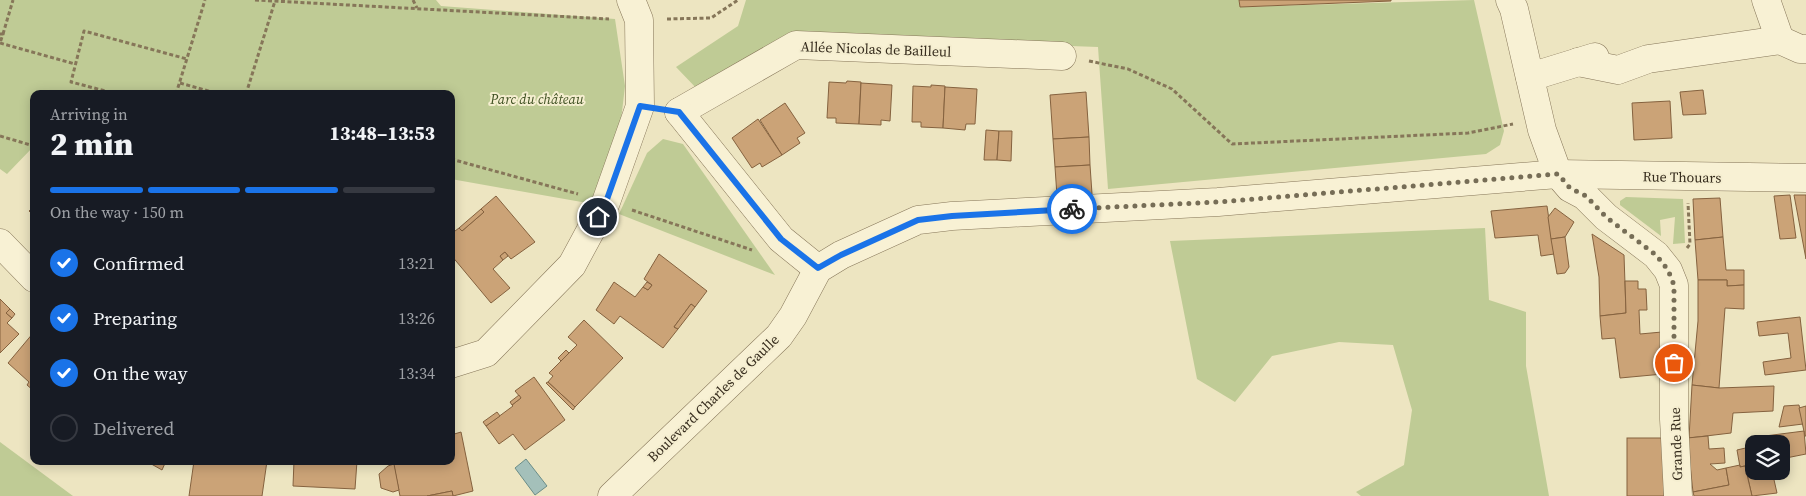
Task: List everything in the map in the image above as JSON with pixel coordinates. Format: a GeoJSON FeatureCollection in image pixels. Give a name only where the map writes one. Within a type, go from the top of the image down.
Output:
{"type":"FeatureCollection","features":[{"type":"Feature","properties":{"kind":"street"},"geometry":{"type":"LineString","coordinates":[[640,106],[679,112],[781,239],[818,268],[841,255],[918,220],[952,216],[1218,202],[1558,174],[1549,156],[1514,8],[1510,0]]}},
{"type":"Feature","properties":{"kind":"street"},"geometry":{"type":"LineString","coordinates":[[1766,0],[1780,40]]}},
{"type":"Feature","properties":{"kind":"street"},"geometry":{"type":"LineString","coordinates":[[455,363],[486,353],[572,265],[606,202],[640,106],[635,10]]}},
{"type":"Feature","properties":{"kind":"street"},"geometry":{"type":"LineString","coordinates":[[1530,77],[1617,52],[1648,59],[1780,40],[1800,49],[1806,49]]}},
{"type":"Feature","properties":{"kind":"street","name":"Allée Nicolas de Bailleul"},"geometry":{"type":"LineString","coordinates":[[679,112],[796,45],[1062,56]]}},
{"type":"Feature","properties":{"kind":"street","name":"Rue Thouars"},"geometry":{"type":"LineString","coordinates":[[1558,174],[1806,178]]}},
{"type":"Feature","properties":{"kind":"street","name":"Grande Rue"},"geometry":{"type":"LineString","coordinates":[[1558,174],[1570,188],[1586,196],[1606,217],[1656,255],[1668,270],[1674,285],[1674,419],[1678,496]]}},
{"type":"Feature","properties":{"kind":"street"},"geometry":{"type":"LineString","coordinates":[[0,243],[30,274]]}},
{"type":"Feature","properties":{"kind":"street","name":"Boulevard Charles de Gaulle"},"geometry":{"type":"LineString","coordinates":[[612,496],[779,336],[793,316],[818,268]]}},
{"type":"Feature","properties":{"kind":"path"},"geometry":{"type":"LineString","coordinates":[[13,0],[0,44],[75,64]]}},
{"type":"Feature","properties":{"kind":"path"},"geometry":{"type":"LineString","coordinates":[[177,90],[204,0]]}},
{"type":"Feature","properties":{"kind":"path"},"geometry":{"type":"LineString","coordinates":[[255,0],[418,8],[635,10],[711,18],[738,0]]}},
{"type":"Feature","properties":{"kind":"path"},"geometry":{"type":"LineString","coordinates":[[413,0],[418,8]]}},
{"type":"Feature","properties":{"kind":"path"},"geometry":{"type":"LineString","coordinates":[[247,90],[274,1]]}},
{"type":"Feature","properties":{"kind":"path"},"geometry":{"type":"LineString","coordinates":[[102,90],[71,82],[84,31],[187,59]]}},
{"type":"Feature","properties":{"kind":"path"},"geometry":{"type":"LineString","coordinates":[[1062,56],[1128,69],[1172,89],[1232,144],[1468,133],[1539,119]]}},
{"type":"Feature","properties":{"kind":"path"},"geometry":{"type":"LineString","coordinates":[[180,83],[204,90]]}},
{"type":"Feature","properties":{"kind":"path"},"geometry":{"type":"LineString","coordinates":[[0,136],[30,145]]}},
{"type":"Feature","properties":{"kind":"path"},"geometry":{"type":"LineString","coordinates":[[1688,199],[1690,244]]}},
{"type":"Feature","properties":{"kind":"green space","name":"Parc du château"},"geometry":{"type":"Polygon","coordinates":[[[0,0],[436,0],[441,6],[615,19],[625,86],[618,146],[593,204],[455,180],[455,90],[30,90],[30,150],[7,174],[0,169],[0,0]]]}},
{"type":"Feature","properties":{"kind":"green space"},"geometry":{"type":"Polygon","coordinates":[[[746,0],[1239,0],[1240,7],[1474,0],[1504,131],[1500,145],[1486,154],[1108,189],[1098,47],[791,36],[699,91],[676,67],[738,26],[746,0]]]}},
{"type":"Feature","properties":{"kind":"green space"},"geometry":{"type":"Polygon","coordinates":[[[663,139],[683,144],[775,275],[619,214],[647,153],[663,139]]]}},
{"type":"Feature","properties":{"kind":"green space"},"geometry":{"type":"Polygon","coordinates":[[[1626,197],[1683,199],[1685,243],[1673,244],[1675,217],[1660,220],[1661,236],[1620,205],[1620,201],[1626,197]]]}},
{"type":"Feature","properties":{"kind":"green space"},"geometry":{"type":"Polygon","coordinates":[[[1485,228],[1489,300],[1526,312],[1526,366],[1549,496],[1361,496],[1356,492],[1404,465],[1412,410],[1393,345],[1339,342],[1272,356],[1235,402],[1197,379],[1170,241],[1485,228]]]}},
{"type":"Feature","properties":{"kind":"green space"},"geometry":{"type":"Polygon","coordinates":[[[0,442],[73,496],[0,496],[0,442]]]}},
{"type":"Feature","properties":{"kind":"water"},"geometry":{"type":"Polygon","coordinates":[[[526,459],[547,486],[535,495],[515,468],[526,459]]]}},
{"type":"Feature","properties":{"kind":"building"},"geometry":{"type":"Polygon","coordinates":[[[1239,0],[1391,0],[1391,1],[1240,7],[1239,0]]]}},
{"type":"Feature","properties":{"kind":"building"},"geometry":{"type":"Polygon","coordinates":[[[847,81],[861,82],[859,124],[836,123],[836,118],[827,118],[829,82],[846,83],[847,81]]]}},
{"type":"Feature","properties":{"kind":"building"},"geometry":{"type":"Polygon","coordinates":[[[861,83],[892,85],[890,121],[881,120],[881,125],[859,124],[861,83]]]}},
{"type":"Feature","properties":{"kind":"building"},"geometry":{"type":"Polygon","coordinates":[[[931,85],[945,86],[943,128],[921,127],[921,122],[912,122],[913,86],[931,87],[931,85]]]}},
{"type":"Feature","properties":{"kind":"building"},"geometry":{"type":"Polygon","coordinates":[[[945,87],[977,89],[975,124],[966,124],[965,130],[943,128],[945,87]]]}},
{"type":"Feature","properties":{"kind":"building"},"geometry":{"type":"Polygon","coordinates":[[[1703,90],[1706,114],[1683,115],[1680,92],[1703,90]]]}},
{"type":"Feature","properties":{"kind":"building"},"geometry":{"type":"Polygon","coordinates":[[[1086,92],[1089,137],[1053,139],[1050,95],[1086,92]]]}},
{"type":"Feature","properties":{"kind":"building"},"geometry":{"type":"Polygon","coordinates":[[[1670,101],[1672,138],[1634,140],[1632,103],[1670,101]]]}},
{"type":"Feature","properties":{"kind":"building"},"geometry":{"type":"Polygon","coordinates":[[[785,103],[805,133],[797,138],[800,143],[782,155],[760,120],[785,103]]]}},
{"type":"Feature","properties":{"kind":"building"},"geometry":{"type":"Polygon","coordinates":[[[758,119],[782,155],[762,167],[760,163],[752,168],[732,138],[758,119]]]}},
{"type":"Feature","properties":{"kind":"building"},"geometry":{"type":"Polygon","coordinates":[[[986,130],[999,131],[997,160],[984,160],[986,130]]]}},
{"type":"Feature","properties":{"kind":"building"},"geometry":{"type":"Polygon","coordinates":[[[999,131],[1012,131],[1011,161],[997,160],[999,131]]]}},
{"type":"Feature","properties":{"kind":"building"},"geometry":{"type":"Polygon","coordinates":[[[1089,137],[1090,165],[1055,167],[1053,139],[1089,137]]]}},
{"type":"Feature","properties":{"kind":"building"},"geometry":{"type":"Polygon","coordinates":[[[1090,165],[1092,194],[1057,196],[1055,167],[1090,165]]]}},
{"type":"Feature","properties":{"kind":"building"},"geometry":{"type":"Polygon","coordinates":[[[1790,195],[1796,238],[1780,239],[1774,196],[1790,195]]]}},
{"type":"Feature","properties":{"kind":"building"},"geometry":{"type":"Polygon","coordinates":[[[1794,195],[1806,195],[1806,259],[1794,195]]]}},
{"type":"Feature","properties":{"kind":"building"},"geometry":{"type":"Polygon","coordinates":[[[496,196],[535,242],[511,259],[505,252],[500,256],[503,260],[493,269],[510,288],[491,303],[455,260],[455,231],[459,228],[462,231],[484,212],[481,209],[496,196]]]}},
{"type":"Feature","properties":{"kind":"building"},"geometry":{"type":"Polygon","coordinates":[[[1720,198],[1723,237],[1695,240],[1693,199],[1720,198]]]}},
{"type":"Feature","properties":{"kind":"building"},"geometry":{"type":"Polygon","coordinates":[[[1547,206],[1554,254],[1541,256],[1538,235],[1495,238],[1491,211],[1547,206]]]}},
{"type":"Feature","properties":{"kind":"building"},"geometry":{"type":"Polygon","coordinates":[[[1555,208],[1574,222],[1565,237],[1551,239],[1548,217],[1555,208]]]}},
{"type":"Feature","properties":{"kind":"building"},"geometry":{"type":"Polygon","coordinates":[[[481,209],[484,212],[462,231],[459,228],[481,209]]]}},
{"type":"Feature","properties":{"kind":"building"},"geometry":{"type":"Polygon","coordinates":[[[1592,234],[1624,255],[1626,313],[1600,316],[1599,277],[1592,234]]]}},
{"type":"Feature","properties":{"kind":"building"},"geometry":{"type":"Polygon","coordinates":[[[1565,237],[1569,267],[1565,273],[1557,274],[1551,239],[1565,237]]]}},
{"type":"Feature","properties":{"kind":"building"},"geometry":{"type":"Polygon","coordinates":[[[1723,237],[1726,270],[1744,270],[1744,285],[1727,286],[1727,280],[1698,280],[1695,240],[1723,237]]]}},
{"type":"Feature","properties":{"kind":"building"},"geometry":{"type":"Polygon","coordinates":[[[505,252],[508,256],[503,260],[500,256],[505,252]]]}},
{"type":"Feature","properties":{"kind":"building"},"geometry":{"type":"Polygon","coordinates":[[[659,254],[707,291],[695,307],[691,304],[674,327],[678,329],[663,348],[620,316],[614,324],[596,310],[614,282],[635,297],[643,287],[648,290],[652,285],[644,279],[659,254]]]}},
{"type":"Feature","properties":{"kind":"building"},"geometry":{"type":"Polygon","coordinates":[[[1698,280],[1727,280],[1727,286],[1744,285],[1744,309],[1725,308],[1719,388],[1692,385],[1698,321],[1698,280]]]}},
{"type":"Feature","properties":{"kind":"building"},"geometry":{"type":"Polygon","coordinates":[[[1625,281],[1638,281],[1638,289],[1646,289],[1647,310],[1639,310],[1640,334],[1662,332],[1663,374],[1620,378],[1615,338],[1602,339],[1600,316],[1626,313],[1625,281]]]}},
{"type":"Feature","properties":{"kind":"building"},"geometry":{"type":"Polygon","coordinates":[[[647,282],[652,285],[648,290],[643,287],[647,282]]]}},
{"type":"Feature","properties":{"kind":"building"},"geometry":{"type":"Polygon","coordinates":[[[0,299],[10,309],[6,313],[12,318],[7,323],[19,334],[0,353],[0,299]]]}},
{"type":"Feature","properties":{"kind":"building"},"geometry":{"type":"Polygon","coordinates":[[[691,304],[695,307],[678,329],[674,327],[691,304]]]}},
{"type":"Feature","properties":{"kind":"building"},"geometry":{"type":"Polygon","coordinates":[[[10,309],[15,314],[12,318],[6,313],[10,309]]]}},
{"type":"Feature","properties":{"kind":"building"},"geometry":{"type":"Polygon","coordinates":[[[1800,317],[1806,370],[1765,375],[1763,362],[1791,358],[1788,333],[1759,336],[1757,322],[1800,317]]]}},
{"type":"Feature","properties":{"kind":"building"},"geometry":{"type":"Polygon","coordinates":[[[584,320],[623,358],[575,407],[548,382],[553,376],[549,373],[577,345],[568,337],[584,320]]]}},
{"type":"Feature","properties":{"kind":"building"},"geometry":{"type":"Polygon","coordinates":[[[30,337],[30,388],[27,385],[29,382],[8,363],[30,337]]]}},
{"type":"Feature","properties":{"kind":"building"},"geometry":{"type":"Polygon","coordinates":[[[566,350],[569,353],[561,361],[558,358],[566,350]]]}},
{"type":"Feature","properties":{"kind":"building"},"geometry":{"type":"Polygon","coordinates":[[[534,377],[565,420],[525,450],[513,434],[499,444],[486,426],[521,398],[515,391],[534,377]]]}},
{"type":"Feature","properties":{"kind":"building"},"geometry":{"type":"Polygon","coordinates":[[[548,382],[575,407],[573,410],[546,383],[548,382]]]}},
{"type":"Feature","properties":{"kind":"building"},"geometry":{"type":"Polygon","coordinates":[[[1692,385],[1719,388],[1774,386],[1773,411],[1733,413],[1731,433],[1689,438],[1692,385]]]}},
{"type":"Feature","properties":{"kind":"building"},"geometry":{"type":"Polygon","coordinates":[[[519,395],[521,398],[512,405],[510,402],[519,395]]]}},
{"type":"Feature","properties":{"kind":"building"},"geometry":{"type":"Polygon","coordinates":[[[1799,405],[1803,424],[1779,427],[1784,406],[1799,405]]]}},
{"type":"Feature","properties":{"kind":"building"},"geometry":{"type":"Polygon","coordinates":[[[1806,406],[1806,436],[1805,436],[1799,408],[1806,406]]]}},
{"type":"Feature","properties":{"kind":"building"},"geometry":{"type":"Polygon","coordinates":[[[497,412],[500,416],[486,426],[483,422],[497,412]]]}},
{"type":"Feature","properties":{"kind":"building"},"geometry":{"type":"Polygon","coordinates":[[[1804,431],[1806,454],[1790,457],[1790,435],[1773,435],[1804,431]]]}},
{"type":"Feature","properties":{"kind":"building"},"geometry":{"type":"Polygon","coordinates":[[[461,432],[473,491],[453,496],[452,491],[427,496],[400,496],[394,465],[455,465],[455,434],[461,432]]]}},
{"type":"Feature","properties":{"kind":"building"},"geometry":{"type":"Polygon","coordinates":[[[1708,436],[1709,449],[1724,448],[1725,463],[1710,464],[1717,470],[1726,468],[1729,485],[1693,492],[1687,438],[1708,436]]]}},
{"type":"Feature","properties":{"kind":"building"},"geometry":{"type":"Polygon","coordinates":[[[1627,438],[1664,438],[1664,496],[1627,496],[1627,438]]]}},
{"type":"Feature","properties":{"kind":"building"},"geometry":{"type":"Polygon","coordinates":[[[1745,448],[1745,466],[1740,467],[1737,450],[1745,448]]]}},
{"type":"Feature","properties":{"kind":"building"},"geometry":{"type":"Polygon","coordinates":[[[153,465],[164,465],[162,470],[153,465]]]}},
{"type":"Feature","properties":{"kind":"building"},"geometry":{"type":"Polygon","coordinates":[[[193,465],[266,465],[262,496],[189,496],[193,465]]]}},
{"type":"Feature","properties":{"kind":"building"},"geometry":{"type":"Polygon","coordinates":[[[294,465],[357,465],[355,489],[293,486],[294,465]]]}},
{"type":"Feature","properties":{"kind":"building"},"geometry":{"type":"Polygon","coordinates":[[[394,465],[399,490],[393,492],[381,488],[379,474],[388,466],[394,465]]]}},
{"type":"Feature","properties":{"kind":"building"},"geometry":{"type":"Polygon","coordinates":[[[1740,465],[1740,467],[1745,466],[1745,480],[1748,480],[1752,496],[1694,496],[1693,492],[1729,485],[1726,468],[1740,465]]]}},
{"type":"Feature","properties":{"kind":"building"},"geometry":{"type":"Polygon","coordinates":[[[1748,480],[1774,480],[1777,493],[1752,496],[1748,480]]]}},
{"type":"Feature","properties":{"kind":"building"},"geometry":{"type":"Polygon","coordinates":[[[452,491],[453,496],[427,496],[452,491]]]}},
{"type":"Feature","properties":{"kind":"way so far"},"geometry":{"type":"LineString","coordinates":[[1072,209],[1218,202],[1558,174],[1570,188],[1586,196],[1606,217],[1656,255],[1668,270],[1674,285],[1674,363]]}},
{"type":"Feature","properties":{"kind":"route"},"geometry":{"type":"LineString","coordinates":[[598,217],[606,202],[640,106],[679,112],[781,239],[818,268],[841,255],[918,220],[952,216],[1072,209]]}}]}
